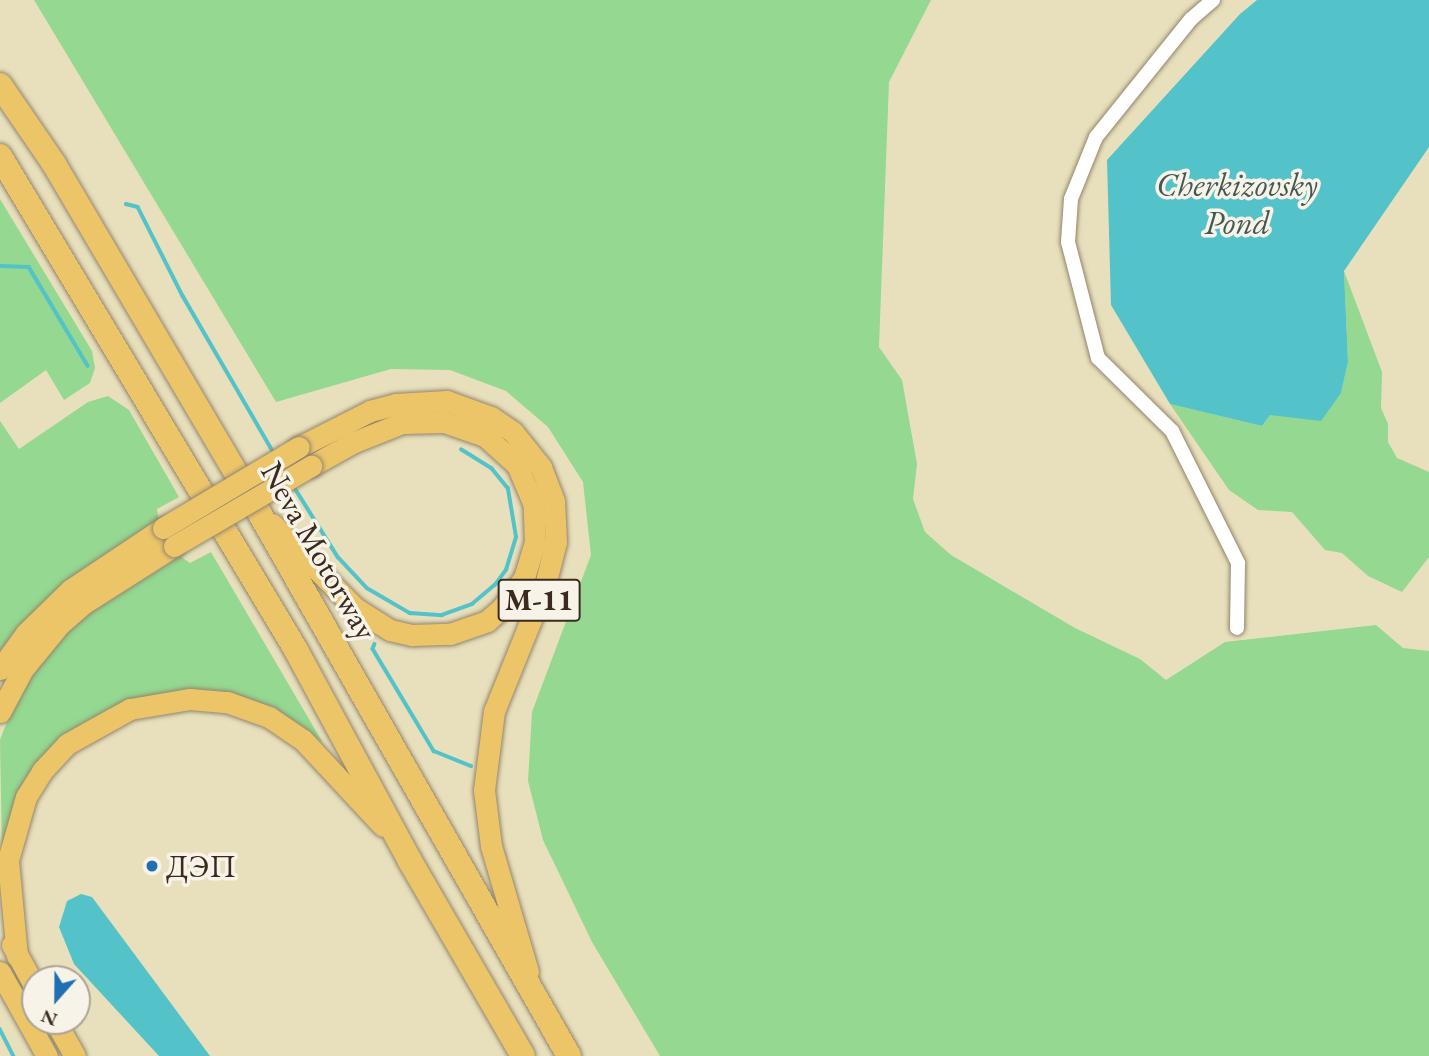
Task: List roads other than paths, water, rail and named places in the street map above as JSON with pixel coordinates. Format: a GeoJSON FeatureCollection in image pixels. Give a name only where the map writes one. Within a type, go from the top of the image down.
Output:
{"type":"FeatureCollection","features":[{"type":"Feature","properties":{"kind":"highway","name":"Neva Motorway"},"geometry":{"type":"LineString","coordinates":[[0,85],[54,164],[256,507],[569,1056]]}},
{"type":"Feature","properties":{"kind":"highway"},"geometry":{"type":"LineString","coordinates":[[0,156],[296,650],[410,861],[523,1056]]}},
{"type":"Feature","properties":{"kind":"main road","name":"М-11"},"geometry":{"type":"LineString","coordinates":[[0,669],[26,633],[70,590],[163,528],[299,447],[370,411],[396,404],[446,401],[491,417],[513,432],[541,467],[555,511],[552,563],[494,711],[484,790],[491,846],[535,998]]}},
{"type":"Feature","properties":{"kind":"main road","name":"М-11"},"geometry":{"type":"LineString","coordinates":[[0,712],[23,669],[60,624],[83,604],[311,466],[354,442],[402,423],[444,422],[485,436],[517,465],[534,505],[536,543],[524,578],[502,608],[470,629],[432,636],[390,630],[355,608],[256,507]]}},
{"type":"Feature","properties":{"kind":"main road"},"geometry":{"type":"LineString","coordinates":[[17,956],[8,860],[26,797],[42,771],[67,744],[130,709],[159,702],[227,702],[269,717],[303,740],[358,794],[410,861]]}},
{"type":"Feature","properties":{"kind":"main road"},"geometry":{"type":"LineString","coordinates":[[0,921],[22,965]]}},
{"type":"Feature","properties":{"kind":"main road"},"geometry":{"type":"LineString","coordinates":[[0,972],[47,1056]]}},
{"type":"Feature","properties":{"kind":"main road"},"geometry":{"type":"LineString","coordinates":[[63,1035],[75,1056]]}},
{"type":"Feature","properties":{"kind":"street"},"geometry":{"type":"LineString","coordinates":[[1213,0],[1191,19],[1096,136],[1071,199],[1068,242],[1098,358],[1172,431],[1238,563],[1237,628]]}},
{"type":"Feature","properties":{"kind":"water","name":"Cherkizovsky Pond"},"geometry":{"type":"Polygon","coordinates":[[[1257,0],[1429,0],[1429,147],[1344,271],[1348,362],[1341,393],[1321,421],[1270,415],[1262,426],[1170,404],[1111,305],[1107,160],[1240,14],[1257,0]]]}},
{"type":"Feature","properties":{"kind":"water"},"geometry":{"type":"Polygon","coordinates":[[[81,894],[92,897],[210,1056],[159,1056],[91,982],[91,965],[74,964],[59,927],[67,901],[81,894]]]}},
{"type":"Feature","properties":{"kind":"waterway"},"geometry":{"type":"LineString","coordinates":[[126,204],[138,207],[183,296],[275,455]]}},
{"type":"Feature","properties":{"kind":"waterway"},"geometry":{"type":"LineString","coordinates":[[0,266],[29,267],[88,366]]}},
{"type":"Feature","properties":{"kind":"waterway"},"geometry":{"type":"LineString","coordinates":[[293,485],[338,557],[367,588],[410,613],[442,615],[472,604],[495,585],[506,570],[516,537],[508,489],[492,469],[462,450]]}},
{"type":"Feature","properties":{"kind":"waterway"},"geometry":{"type":"LineString","coordinates":[[375,644],[373,649],[434,751],[471,766]]}},
{"type":"Feature","properties":{"kind":"waterway"},"geometry":{"type":"LineString","coordinates":[[0,1029],[14,1056]]}},
{"type":"Feature","properties":{"kind":"place","name":"ДЭП"},"geometry":{"type":"Point","coordinates":[152,866]}}]}
